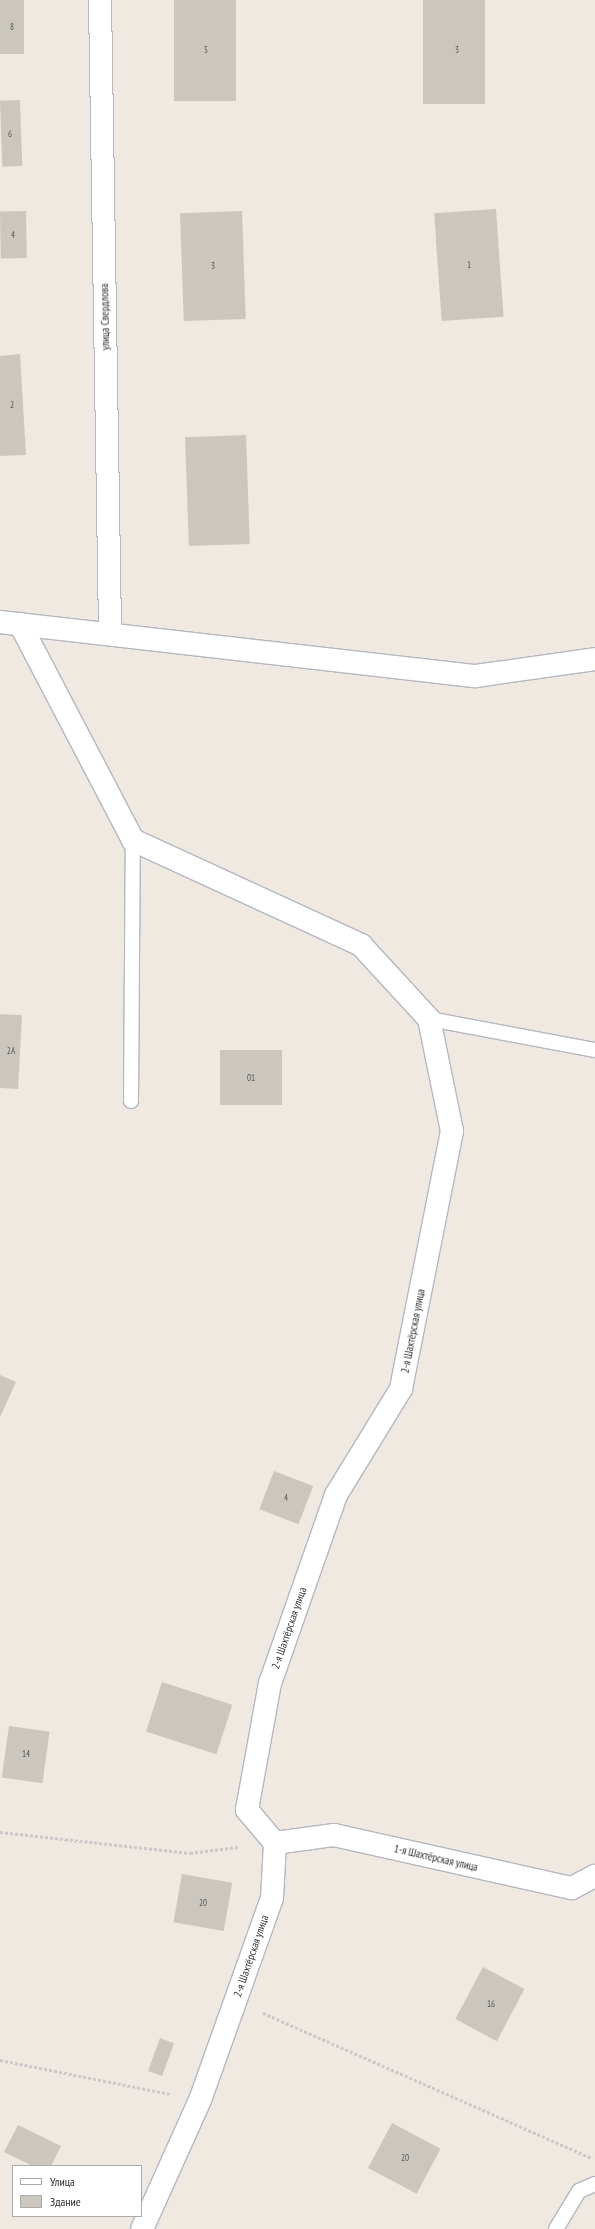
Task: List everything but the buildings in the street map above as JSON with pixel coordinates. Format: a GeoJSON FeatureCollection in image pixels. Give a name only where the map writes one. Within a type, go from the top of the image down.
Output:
{"type":"FeatureCollection","features":[{"type":"Feature","properties":{"kind":"street","name":"улица Свердлова"},"geometry":{"type":"LineString","coordinates":[[100,0],[110,633]]}},
{"type":"Feature","properties":{"kind":"street"},"geometry":{"type":"LineString","coordinates":[[10,623],[110,633],[476,676],[595,659]]}},
{"type":"Feature","properties":{"kind":"street"},"geometry":{"type":"LineString","coordinates":[[10,623],[133,840],[361,945],[430,1019]]}},
{"type":"Feature","properties":{"kind":"street","name":"2-я Шахтёрская улица"},"geometry":{"type":"LineString","coordinates":[[142,2229],[200,2100],[272,1898],[275,1843],[247,1810],[270,1683],[336,1495],[401,1389],[452,1131],[430,1019]]}},
{"type":"Feature","properties":{"kind":"street","name":"1-я Шахтёрская улица"},"geometry":{"type":"LineString","coordinates":[[275,1843],[334,1835],[572,1888],[595,1876]]}},
{"type":"Feature","properties":{"kind":"lane"},"geometry":{"type":"LineString","coordinates":[[131,1101],[133,840]]}},
{"type":"Feature","properties":{"kind":"lane"},"geometry":{"type":"LineString","coordinates":[[430,1019],[595,1050]]}},
{"type":"Feature","properties":{"kind":"lane"},"geometry":{"type":"LineString","coordinates":[[556,2229],[579,2191],[595,2184]]}},
{"type":"Feature","properties":{"kind":"path"},"geometry":{"type":"LineString","coordinates":[[0,1832],[190,1853],[275,1843]]}},
{"type":"Feature","properties":{"kind":"path"},"geometry":{"type":"LineString","coordinates":[[236,2001],[589,2155],[595,2162]]}},
{"type":"Feature","properties":{"kind":"path"},"geometry":{"type":"LineString","coordinates":[[0,2060],[200,2100]]}}]}
